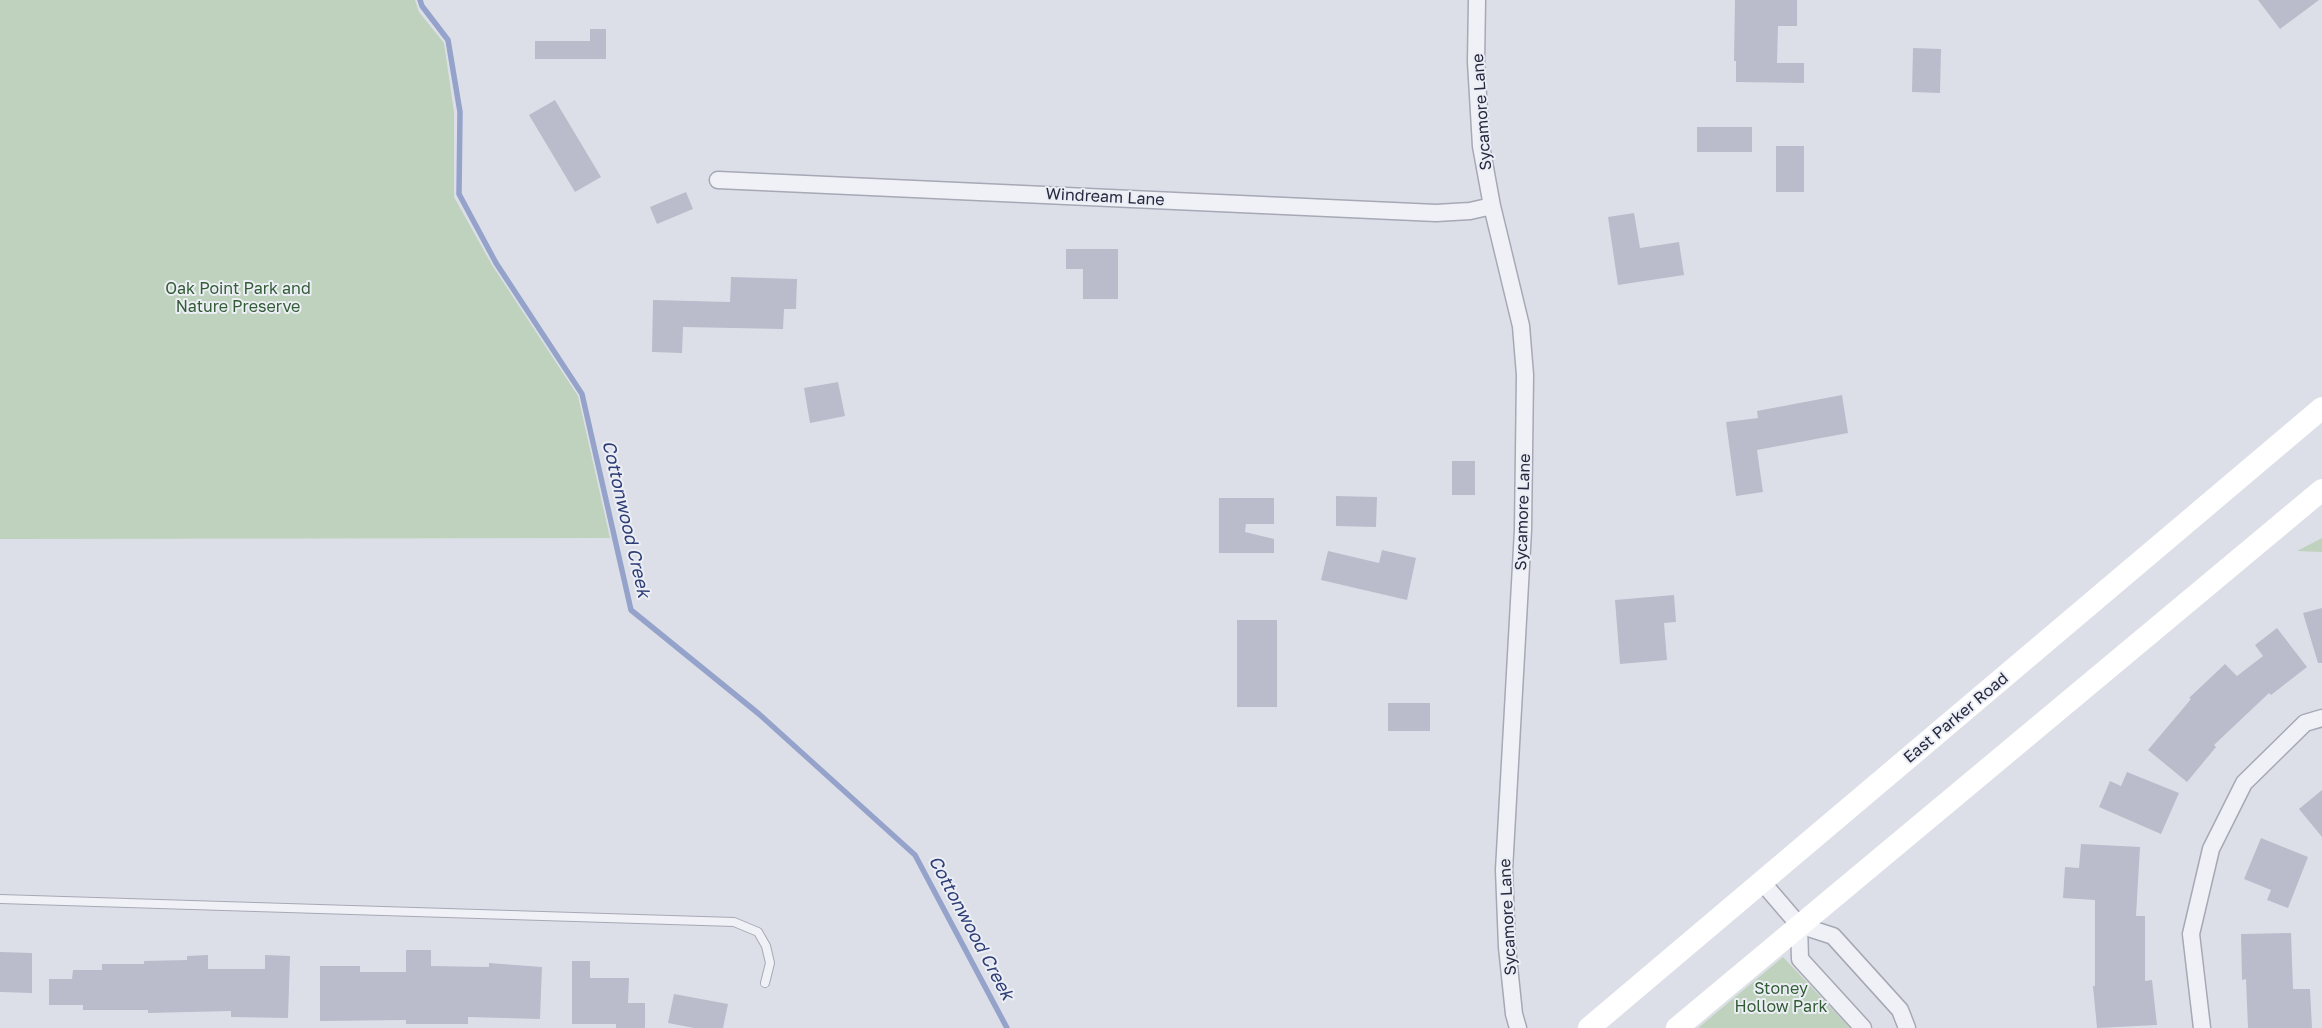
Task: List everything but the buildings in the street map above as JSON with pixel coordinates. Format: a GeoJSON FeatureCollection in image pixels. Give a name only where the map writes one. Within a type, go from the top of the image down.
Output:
{"type":"FeatureCollection","features":[{"type":"Feature","properties":{"kind":"main road","name":"East Parker Road"},"geometry":{"type":"LineString","coordinates":[[1589,1028],[2322,408]]}},
{"type":"Feature","properties":{"kind":"main road"},"geometry":{"type":"LineString","coordinates":[[1677,1028],[2322,490]]}},
{"type":"Feature","properties":{"kind":"street","name":"Sycamore Lane"},"geometry":{"type":"LineString","coordinates":[[1477,0],[1479,115],[1485,169],[1521,326],[1525,375],[1523,530],[1504,870],[1507,947],[1514,1014],[1518,1028]]}},
{"type":"Feature","properties":{"kind":"street","name":"Windream Lane"},"geometry":{"type":"LineString","coordinates":[[718,180],[1436,212],[1470,211],[1492,206]]}},
{"type":"Feature","properties":{"kind":"street"},"geometry":{"type":"LineString","coordinates":[[2202,1028],[2191,934],[2210,849],[2244,783],[2305,723],[2322,718]]}},
{"type":"Feature","properties":{"kind":"street"},"geometry":{"type":"LineString","coordinates":[[1762,882],[1799,925],[1833,936],[1900,1010],[1907,1028]]}},
{"type":"Feature","properties":{"kind":"street"},"geometry":{"type":"LineString","coordinates":[[1799,925],[1800,959],[1863,1028]]}},
{"type":"Feature","properties":{"kind":"lane"},"geometry":{"type":"LineString","coordinates":[[0,899],[734,922],[758,932],[766,946],[770,963],[765,983]]}},
{"type":"Feature","properties":{"kind":"green space","name":"Oak Point Park and Nature Preserve"},"geometry":{"type":"Polygon","coordinates":[[[0,0],[415,0],[419,12],[444,43],[454,112],[454,197],[492,265],[578,396],[610,538],[0,539],[0,0]]]}},
{"type":"Feature","properties":{"kind":"green space"},"geometry":{"type":"Polygon","coordinates":[[[2322,538],[2322,552],[2297,551],[2322,538]]]}},
{"type":"Feature","properties":{"kind":"green space","name":"Stoney Hollow Park"},"geometry":{"type":"Polygon","coordinates":[[[1783,957],[1850,1028],[1698,1028],[1783,957]]]}},
{"type":"Feature","properties":{"kind":"waterway","name":"Cottonwood Creek"},"geometry":{"type":"LineString","coordinates":[[420,0],[422,6],[448,40],[460,112],[459,194],[496,263],[582,394],[631,610],[759,714],[915,855],[1007,1028]]}}]}
